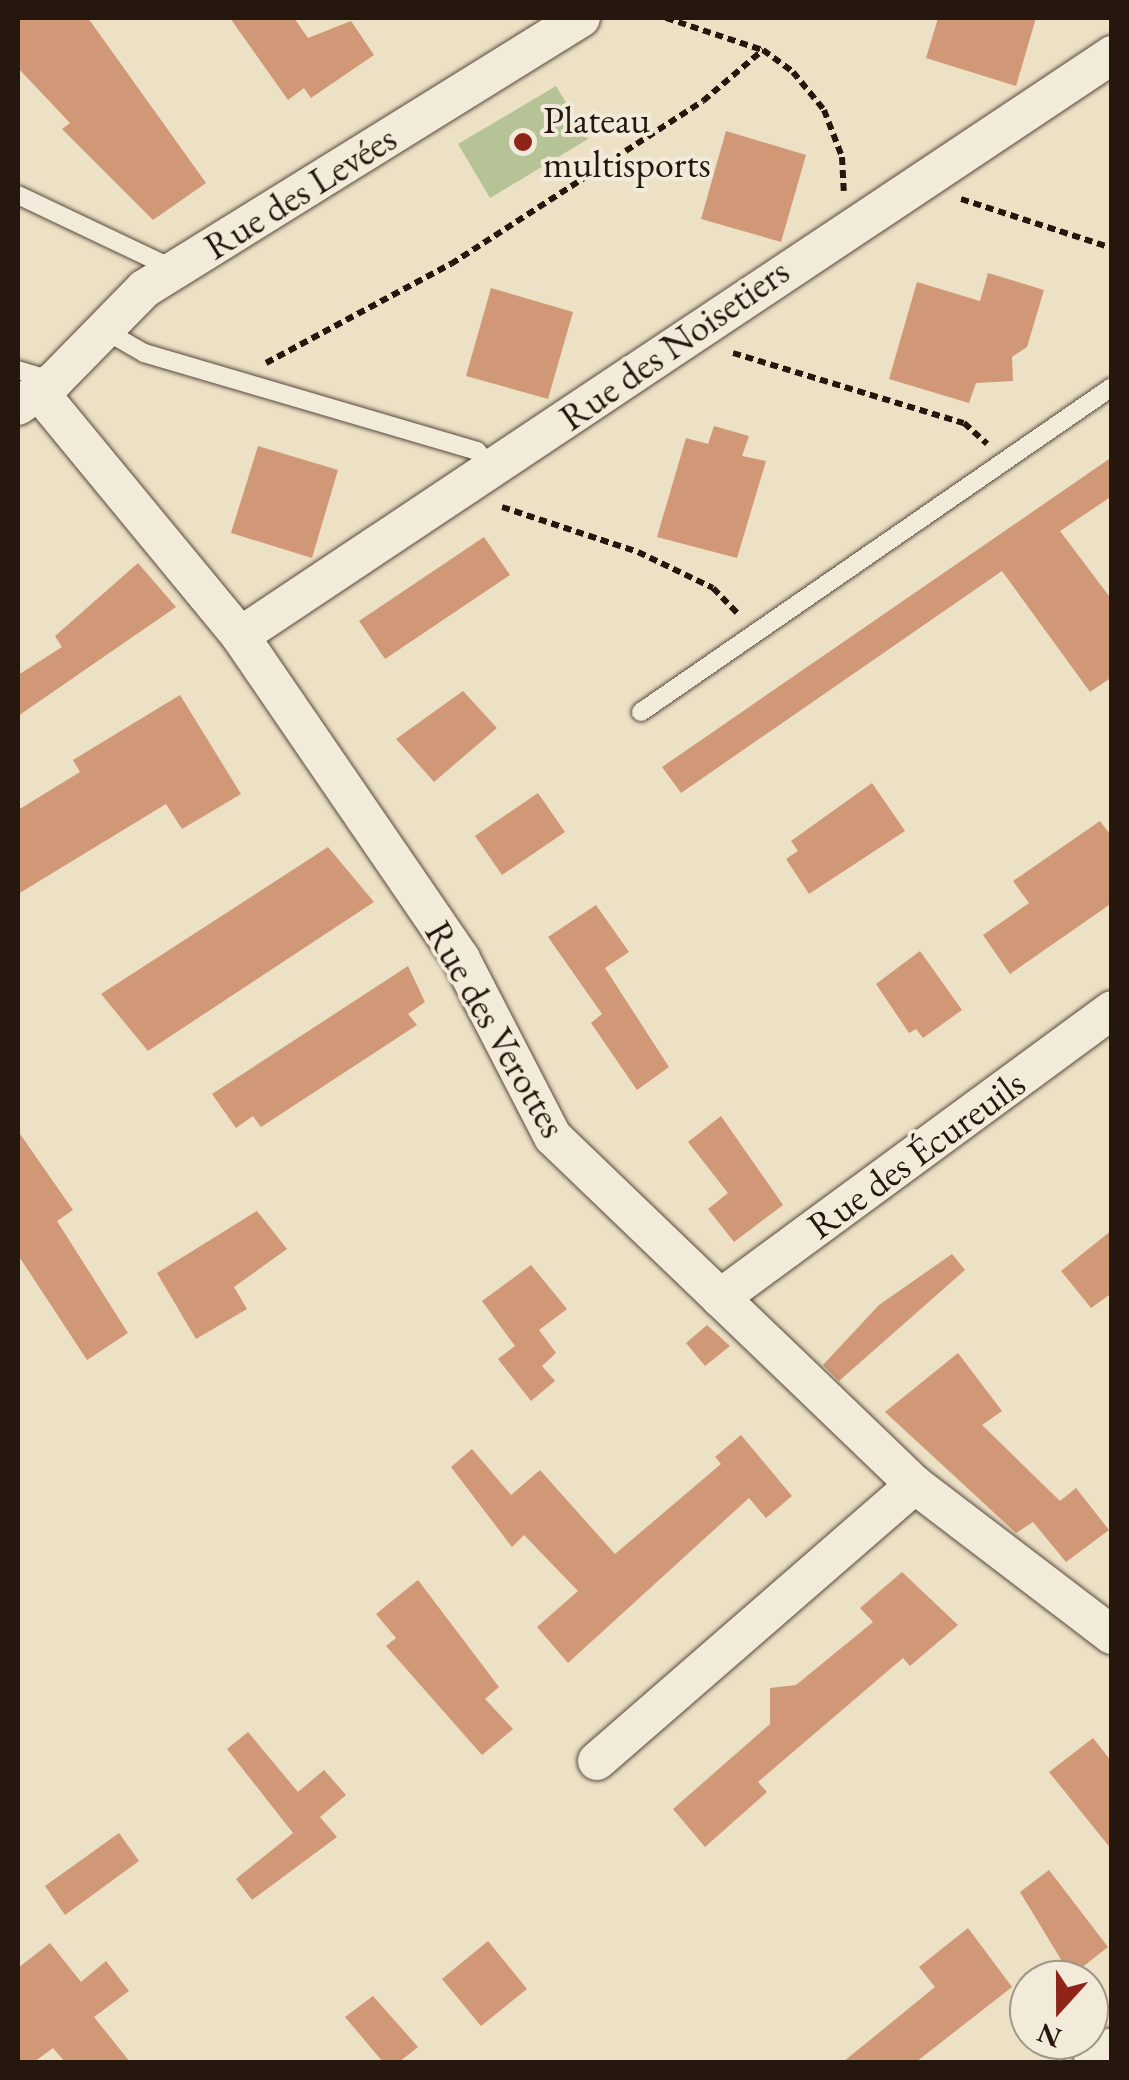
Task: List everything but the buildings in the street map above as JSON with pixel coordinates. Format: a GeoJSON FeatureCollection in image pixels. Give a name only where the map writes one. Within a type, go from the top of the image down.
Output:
{"type":"FeatureCollection","features":[{"type":"Feature","properties":{"kind":"street","name":"Rue des Levées"},"geometry":{"type":"LineString","coordinates":[[32,387],[106,331],[174,269],[581,18]]}},
{"type":"Feature","properties":{"kind":"street","name":"Rue des Noisetiers"},"geometry":{"type":"LineString","coordinates":[[240,636],[480,477],[696,326],[1112,55]]}},
{"type":"Feature","properties":{"kind":"street","name":"Rue des Verottes"},"geometry":{"type":"LineString","coordinates":[[32,387],[240,636],[462,959],[554,1137],[915,1485],[1112,1635]]}},
{"type":"Feature","properties":{"kind":"street","name":"Rue des Écureuils"},"geometry":{"type":"LineString","coordinates":[[720,1298],[1112,1010]]}},
{"type":"Feature","properties":{"kind":"street"},"geometry":{"type":"LineString","coordinates":[[597,1761],[915,1485]]}},
{"type":"Feature","properties":{"kind":"street"},"geometry":{"type":"LineString","coordinates":[[1093,2062],[1112,2048]]}},
{"type":"Feature","properties":{"kind":"lane"},"geometry":{"type":"LineString","coordinates":[[18,195],[174,269]]}},
{"type":"Feature","properties":{"kind":"lane"},"geometry":{"type":"LineString","coordinates":[[106,331],[123,346],[477,451],[480,477]]}},
{"type":"Feature","properties":{"kind":"lane"},"geometry":{"type":"LineString","coordinates":[[641,712],[1112,387]]}},
{"type":"Feature","properties":{"kind":"path"},"geometry":{"type":"LineString","coordinates":[[666,18],[763,50],[824,110],[856,220]]}},
{"type":"Feature","properties":{"kind":"path"},"geometry":{"type":"LineString","coordinates":[[241,382],[451,264],[704,101],[763,50]]}},
{"type":"Feature","properties":{"kind":"path"},"geometry":{"type":"LineString","coordinates":[[934,168],[956,196],[986,212],[1112,248]]}},
{"type":"Feature","properties":{"kind":"path"},"geometry":{"type":"LineString","coordinates":[[696,326],[717,348],[964,423],[1002,463]]}},
{"type":"Feature","properties":{"kind":"path"},"geometry":{"type":"LineString","coordinates":[[480,477],[480,501],[638,552],[713,588],[756,633]]}},
{"type":"Feature","properties":{"kind":"green space","name":"Plateau multisports"},"geometry":{"type":"Polygon","coordinates":[[[556,86],[588,139],[490,198],[458,144],[556,86]]]}},
{"type":"Feature","properties":{"kind":"place","name":"Plateau multisports"},"geometry":{"type":"Point","coordinates":[523,142]}}]}
